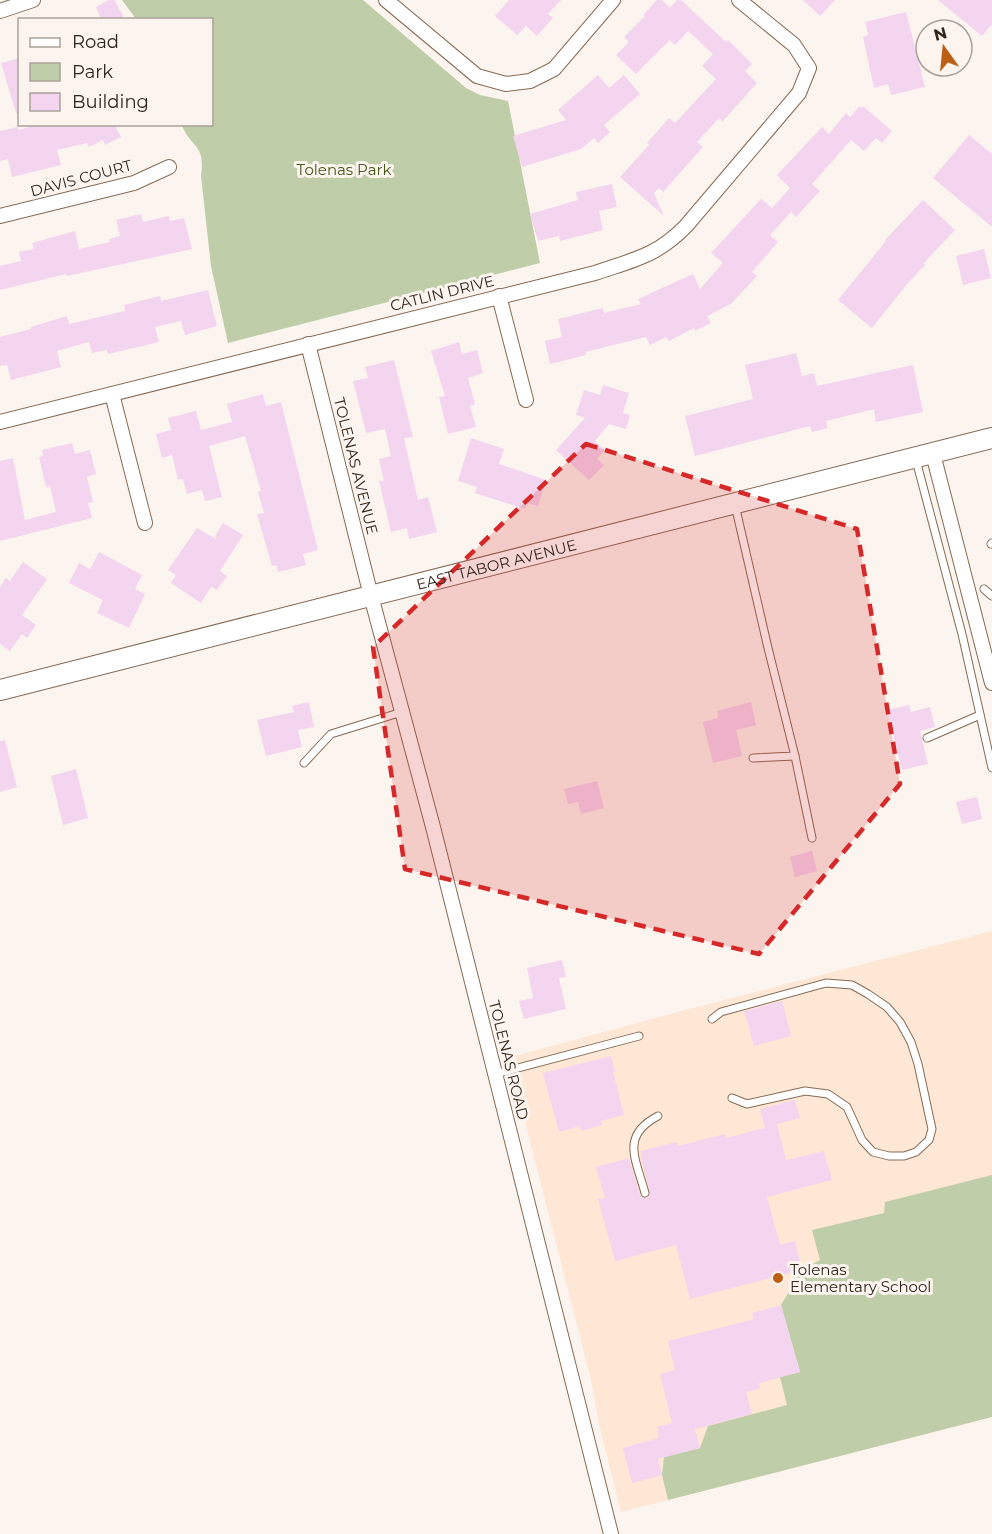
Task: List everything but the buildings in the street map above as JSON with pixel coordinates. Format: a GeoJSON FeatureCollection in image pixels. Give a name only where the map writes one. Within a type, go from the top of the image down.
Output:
{"type":"FeatureCollection","features":[{"type":"Feature","properties":{"kind":"main road","name":"EAST TABOR AVENUE"},"geometry":{"type":"LineString","coordinates":[[0,690],[992,438]]}},
{"type":"Feature","properties":{"kind":"street"},"geometry":{"type":"LineString","coordinates":[[0,11],[33,0]]}},
{"type":"Feature","properties":{"kind":"street"},"geometry":{"type":"LineString","coordinates":[[386,0],[477,76],[506,84],[530,81],[554,69],[613,0]]}},
{"type":"Feature","properties":{"kind":"street","name":"CATLIN DRIVE"},"geometry":{"type":"LineString","coordinates":[[0,422],[595,273],[650,255],[670,242],[686,226],[799,93],[809,68],[794,45],[739,0]]}},
{"type":"Feature","properties":{"kind":"street","name":"DAVIS COURT"},"geometry":{"type":"LineString","coordinates":[[0,216],[134,183],[169,167]]}},
{"type":"Feature","properties":{"kind":"street"},"geometry":{"type":"LineString","coordinates":[[499,296],[526,400]]}},
{"type":"Feature","properties":{"kind":"street","name":"TOLENAS AVENUE"},"geometry":{"type":"LineString","coordinates":[[308,344],[371,596]]}},
{"type":"Feature","properties":{"kind":"street"},"geometry":{"type":"LineString","coordinates":[[112,394],[145,523]]}},
{"type":"Feature","properties":{"kind":"street"},"geometry":{"type":"LineString","coordinates":[[924,456],[992,683]]}},
{"type":"Feature","properties":{"kind":"street","name":"TOLENAS ROAD"},"geometry":{"type":"LineString","coordinates":[[371,596],[611,1534]]}},
{"type":"Feature","properties":{"kind":"lane"},"geometry":{"type":"LineString","coordinates":[[924,456],[992,768]]}},
{"type":"Feature","properties":{"kind":"lane"},"geometry":{"type":"LineString","coordinates":[[734,503],[795,756],[812,838]]}},
{"type":"Feature","properties":{"kind":"lane"},"geometry":{"type":"LineString","coordinates":[[984,589],[992,596]]}},
{"type":"Feature","properties":{"kind":"lane"},"geometry":{"type":"LineString","coordinates":[[304,763],[331,734],[402,712]]}},
{"type":"Feature","properties":{"kind":"lane"},"geometry":{"type":"LineString","coordinates":[[927,738],[980,715]]}},
{"type":"Feature","properties":{"kind":"lane"},"geometry":{"type":"LineString","coordinates":[[753,758],[795,756]]}},
{"type":"Feature","properties":{"kind":"lane"},"geometry":{"type":"LineString","coordinates":[[712,1019],[721,1012],[826,983],[852,985],[887,1007],[900,1022],[918,1064],[932,1129],[929,1140],[916,1152],[904,1156],[889,1156],[873,1152],[862,1140],[847,1107],[828,1094],[805,1091],[747,1104],[732,1098]]}},
{"type":"Feature","properties":{"kind":"lane"},"geometry":{"type":"LineString","coordinates":[[495,1074],[639,1036]]}},
{"type":"Feature","properties":{"kind":"lane"},"geometry":{"type":"LineString","coordinates":[[645,1193],[633,1147],[636,1134],[644,1123],[658,1116]]}},
{"type":"Feature","properties":{"kind":"highlighted area"},"geometry":{"type":"Polygon","coordinates":[[[586,444],[857,529],[900,784],[759,954],[405,869],[373,647],[586,444]]]}},
{"type":"Feature","properties":{"kind":"shaded area","name":"Tolenas Elementary School"},"geometry":{"type":"Polygon","coordinates":[[[992,931],[992,1417],[621,1512],[600,1428],[591,1380],[520,1102],[517,1084],[520,1080],[515,1056],[992,931]]]}},
{"type":"Feature","properties":{"kind":"green space","name":"Tolenas Park"},"geometry":{"type":"Polygon","coordinates":[[[122,0],[363,0],[466,88],[480,95],[508,101],[540,263],[228,343],[211,266],[201,157],[182,126],[213,126],[213,18],[135,18],[122,0]]]}},
{"type":"Feature","properties":{"kind":"green space"},"geometry":{"type":"Polygon","coordinates":[[[992,1175],[992,1417],[668,1500],[662,1475],[664,1457],[700,1448],[708,1426],[787,1405],[780,1377],[800,1372],[781,1305],[802,1270],[820,1260],[812,1230],[884,1213],[885,1202],[992,1175]]]}},
{"type":"Feature","properties":{"kind":"place","name":"Tolenas Elementary School"},"geometry":{"type":"Point","coordinates":[778,1278]}}]}
